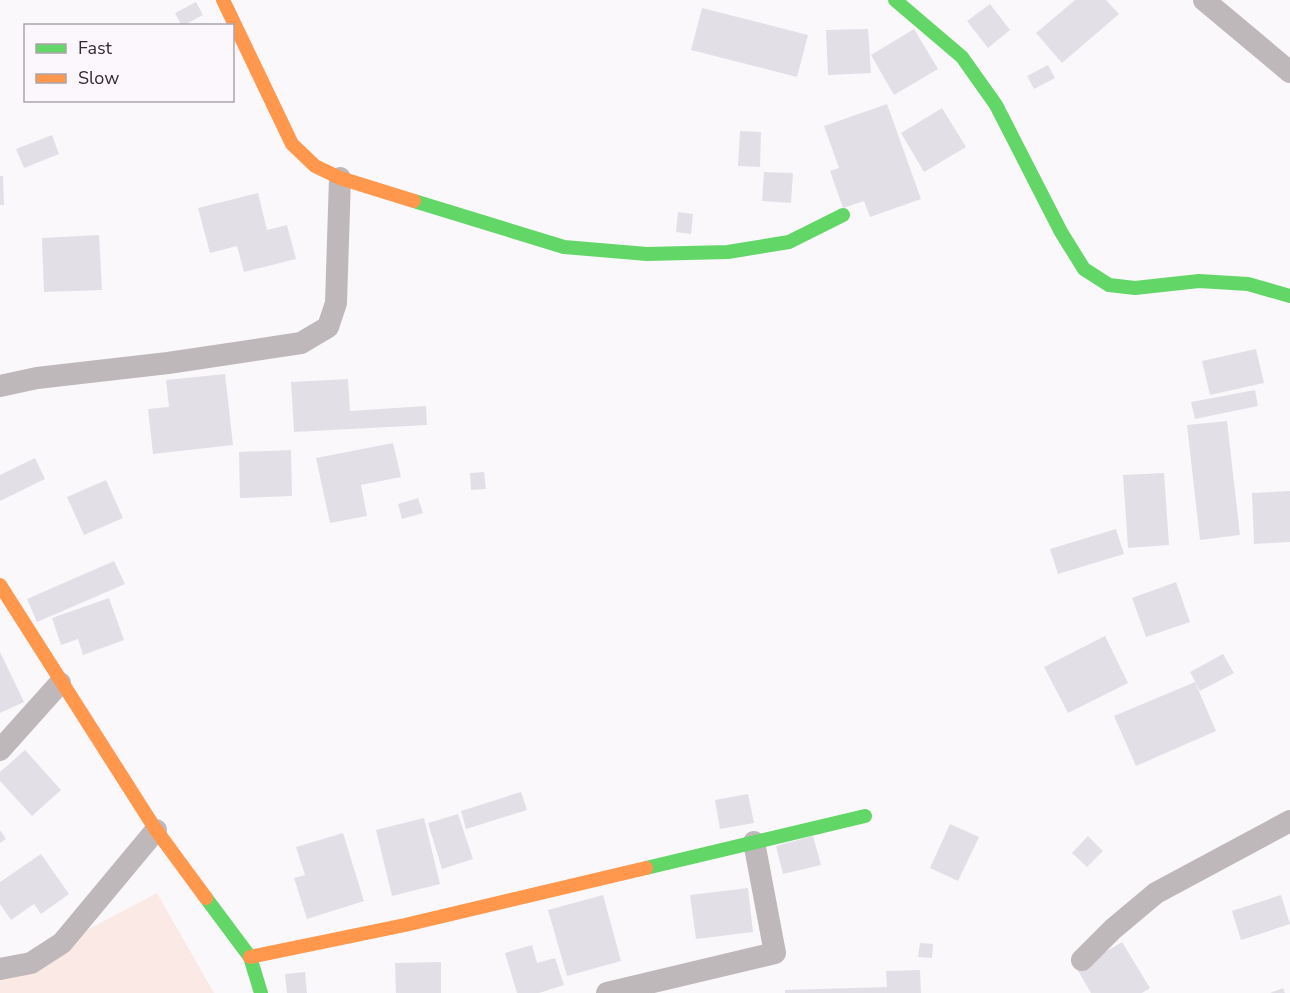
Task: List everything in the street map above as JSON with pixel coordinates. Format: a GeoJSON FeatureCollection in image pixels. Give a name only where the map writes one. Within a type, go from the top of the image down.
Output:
{"type":"FeatureCollection","features":[{"type":"Feature","properties":{"kind":"street"},"geometry":{"type":"LineString","coordinates":[[223,0],[292,144],[315,166],[340,178],[564,247],[647,255],[728,252],[789,242],[843,215]]}},
{"type":"Feature","properties":{"kind":"street"},"geometry":{"type":"LineString","coordinates":[[895,0],[962,57],[996,105],[1061,232],[1084,269],[1109,285],[1135,288],[1199,281],[1248,284],[1290,296]]}},
{"type":"Feature","properties":{"kind":"street"},"geometry":{"type":"LineString","coordinates":[[1204,0],[1290,72]]}},
{"type":"Feature","properties":{"kind":"street"},"geometry":{"type":"LineString","coordinates":[[0,386],[36,378],[168,363],[301,343],[328,327],[336,303],[340,178]]}},
{"type":"Feature","properties":{"kind":"street"},"geometry":{"type":"LineString","coordinates":[[0,585],[156,830],[250,957],[261,993]]}},
{"type":"Feature","properties":{"kind":"street"},"geometry":{"type":"LineString","coordinates":[[0,750],[60,682]]}},
{"type":"Feature","properties":{"kind":"street"},"geometry":{"type":"LineString","coordinates":[[250,957],[351,938],[865,816]]}},
{"type":"Feature","properties":{"kind":"street"},"geometry":{"type":"LineString","coordinates":[[1082,960],[1113,929],[1156,893],[1290,821]]}},
{"type":"Feature","properties":{"kind":"street"},"geometry":{"type":"LineString","coordinates":[[0,969],[31,963],[62,943],[156,830]]}},
{"type":"Feature","properties":{"kind":"street"},"geometry":{"type":"LineString","coordinates":[[607,993],[775,953],[754,842]]}},
{"type":"Feature","properties":{"kind":"shaded area"},"geometry":{"type":"Polygon","coordinates":[[[157,893],[214,993],[0,993],[0,976],[157,893]]]}},
{"type":"Feature","properties":{"kind":"building"},"geometry":{"type":"Polygon","coordinates":[[[1075,0],[1106,0],[1119,14],[1062,63],[1036,33],[1075,0]]]}},
{"type":"Feature","properties":{"kind":"building"},"geometry":{"type":"Polygon","coordinates":[[[196,2],[203,15],[186,24],[181,24],[175,13],[196,2]]]}},
{"type":"Feature","properties":{"kind":"building"},"geometry":{"type":"Polygon","coordinates":[[[990,4],[1010,30],[988,48],[967,21],[990,4]]]}},
{"type":"Feature","properties":{"kind":"building"},"geometry":{"type":"Polygon","coordinates":[[[702,8],[808,35],[797,77],[691,50],[702,8]]]}},
{"type":"Feature","properties":{"kind":"building"},"geometry":{"type":"Polygon","coordinates":[[[868,29],[871,73],[828,75],[826,30],[868,29]]]}},
{"type":"Feature","properties":{"kind":"building"},"geometry":{"type":"Polygon","coordinates":[[[914,29],[938,69],[894,95],[871,55],[914,29]]]}},
{"type":"Feature","properties":{"kind":"building"},"geometry":{"type":"Polygon","coordinates":[[[1048,65],[1055,78],[1034,89],[1027,76],[1048,65]]]}},
{"type":"Feature","properties":{"kind":"building"},"geometry":{"type":"Polygon","coordinates":[[[887,104],[921,199],[870,217],[864,201],[843,208],[830,171],[839,168],[824,126],[887,104]]]}},
{"type":"Feature","properties":{"kind":"building"},"geometry":{"type":"Polygon","coordinates":[[[942,108],[966,147],[924,172],[901,133],[942,108]]]}},
{"type":"Feature","properties":{"kind":"building"},"geometry":{"type":"Polygon","coordinates":[[[740,131],[761,132],[760,167],[738,166],[740,131]]]}},
{"type":"Feature","properties":{"kind":"building"},"geometry":{"type":"Polygon","coordinates":[[[52,135],[59,154],[24,168],[16,149],[52,135]]]}},
{"type":"Feature","properties":{"kind":"building"},"geometry":{"type":"Polygon","coordinates":[[[764,172],[793,173],[791,203],[762,201],[764,172]]]}},
{"type":"Feature","properties":{"kind":"building"},"geometry":{"type":"Polygon","coordinates":[[[0,176],[3,176],[4,205],[0,205],[0,176]]]}},
{"type":"Feature","properties":{"kind":"building"},"geometry":{"type":"Polygon","coordinates":[[[258,193],[267,230],[287,225],[296,259],[244,272],[237,246],[210,253],[198,208],[258,193]]]}},
{"type":"Feature","properties":{"kind":"building"},"geometry":{"type":"Polygon","coordinates":[[[678,212],[693,214],[691,234],[676,232],[678,212]]]}},
{"type":"Feature","properties":{"kind":"building"},"geometry":{"type":"Polygon","coordinates":[[[99,235],[102,290],[44,292],[42,238],[99,235]]]}},
{"type":"Feature","properties":{"kind":"building"},"geometry":{"type":"Polygon","coordinates":[[[1256,349],[1264,383],[1210,395],[1202,361],[1256,349]]]}},
{"type":"Feature","properties":{"kind":"building"},"geometry":{"type":"Polygon","coordinates":[[[225,374],[233,445],[153,454],[148,409],[169,407],[166,380],[225,374]]]}},
{"type":"Feature","properties":{"kind":"building"},"geometry":{"type":"Polygon","coordinates":[[[348,379],[350,411],[426,406],[427,425],[294,432],[291,382],[348,379]]]}},
{"type":"Feature","properties":{"kind":"building"},"geometry":{"type":"Polygon","coordinates":[[[1255,390],[1258,406],[1195,419],[1191,402],[1255,390]]]}},
{"type":"Feature","properties":{"kind":"building"},"geometry":{"type":"Polygon","coordinates":[[[1227,421],[1240,535],[1200,540],[1187,425],[1227,421]]]}},
{"type":"Feature","properties":{"kind":"building"},"geometry":{"type":"Polygon","coordinates":[[[393,443],[401,477],[361,485],[367,516],[330,523],[316,458],[393,443]]]}},
{"type":"Feature","properties":{"kind":"building"},"geometry":{"type":"Polygon","coordinates":[[[291,450],[292,496],[240,498],[239,452],[291,450]]]}},
{"type":"Feature","properties":{"kind":"building"},"geometry":{"type":"Polygon","coordinates":[[[35,458],[45,479],[0,501],[0,475],[35,458]]]}},
{"type":"Feature","properties":{"kind":"building"},"geometry":{"type":"Polygon","coordinates":[[[484,472],[486,489],[471,490],[470,473],[484,472]]]}},
{"type":"Feature","properties":{"kind":"building"},"geometry":{"type":"Polygon","coordinates":[[[1164,473],[1169,545],[1128,548],[1123,475],[1164,473]]]}},
{"type":"Feature","properties":{"kind":"building"},"geometry":{"type":"Polygon","coordinates":[[[106,480],[123,518],[84,535],[67,497],[106,480]]]}},
{"type":"Feature","properties":{"kind":"building"},"geometry":{"type":"Polygon","coordinates":[[[1290,491],[1290,542],[1254,544],[1252,493],[1290,491]]]}},
{"type":"Feature","properties":{"kind":"building"},"geometry":{"type":"Polygon","coordinates":[[[418,498],[423,513],[402,519],[398,504],[418,498]]]}},
{"type":"Feature","properties":{"kind":"building"},"geometry":{"type":"Polygon","coordinates":[[[1116,529],[1124,554],[1058,574],[1050,549],[1116,529]]]}},
{"type":"Feature","properties":{"kind":"building"},"geometry":{"type":"Polygon","coordinates":[[[114,561],[125,584],[37,622],[27,599],[114,561]]]}},
{"type":"Feature","properties":{"kind":"building"},"geometry":{"type":"Polygon","coordinates":[[[1176,582],[1190,622],[1146,637],[1132,598],[1176,582]]]}},
{"type":"Feature","properties":{"kind":"building"},"geometry":{"type":"Polygon","coordinates":[[[109,598],[124,640],[83,655],[78,639],[61,645],[52,618],[109,598]]]}},
{"type":"Feature","properties":{"kind":"building"},"geometry":{"type":"Polygon","coordinates":[[[1105,636],[1128,683],[1068,713],[1044,667],[1105,636]]]}},
{"type":"Feature","properties":{"kind":"building"},"geometry":{"type":"Polygon","coordinates":[[[0,652],[24,702],[0,713],[0,652]]]}},
{"type":"Feature","properties":{"kind":"building"},"geometry":{"type":"Polygon","coordinates":[[[1223,654],[1234,673],[1200,691],[1190,672],[1223,654]]]}},
{"type":"Feature","properties":{"kind":"building"},"geometry":{"type":"Polygon","coordinates":[[[1195,682],[1216,731],[1136,766],[1114,716],[1195,682]]]}},
{"type":"Feature","properties":{"kind":"building"},"geometry":{"type":"Polygon","coordinates":[[[25,750],[61,790],[32,816],[0,781],[0,772],[25,750]]]}},
{"type":"Feature","properties":{"kind":"building"},"geometry":{"type":"Polygon","coordinates":[[[521,792],[527,810],[466,829],[461,811],[521,792]]]}},
{"type":"Feature","properties":{"kind":"building"},"geometry":{"type":"Polygon","coordinates":[[[748,794],[754,823],[720,829],[715,800],[748,794]]]}},
{"type":"Feature","properties":{"kind":"building"},"geometry":{"type":"Polygon","coordinates":[[[458,814],[473,859],[442,869],[428,823],[458,814]]]}},
{"type":"Feature","properties":{"kind":"building"},"geometry":{"type":"Polygon","coordinates":[[[424,818],[440,884],[392,896],[376,830],[424,818]]]}},
{"type":"Feature","properties":{"kind":"building"},"geometry":{"type":"Polygon","coordinates":[[[950,824],[979,837],[958,881],[930,868],[950,824]]]}},
{"type":"Feature","properties":{"kind":"building"},"geometry":{"type":"Polygon","coordinates":[[[0,830],[6,839],[0,843],[0,830]]]}},
{"type":"Feature","properties":{"kind":"building"},"geometry":{"type":"Polygon","coordinates":[[[343,833],[364,901],[307,919],[294,878],[305,875],[296,847],[343,833]]]}},
{"type":"Feature","properties":{"kind":"building"},"geometry":{"type":"Polygon","coordinates":[[[813,836],[821,865],[783,874],[776,846],[813,836]]]}},
{"type":"Feature","properties":{"kind":"building"},"geometry":{"type":"Polygon","coordinates":[[[1088,836],[1103,851],[1087,867],[1072,853],[1088,836]]]}},
{"type":"Feature","properties":{"kind":"building"},"geometry":{"type":"Polygon","coordinates":[[[41,854],[69,894],[41,914],[34,904],[11,920],[0,904],[0,882],[41,854]]]}},
{"type":"Feature","properties":{"kind":"building"},"geometry":{"type":"Polygon","coordinates":[[[748,888],[753,932],[696,939],[690,895],[748,888]]]}},
{"type":"Feature","properties":{"kind":"building"},"geometry":{"type":"Polygon","coordinates":[[[603,895],[621,961],[567,976],[548,910],[603,895]]]}},
{"type":"Feature","properties":{"kind":"building"},"geometry":{"type":"Polygon","coordinates":[[[1281,895],[1290,924],[1241,940],[1232,911],[1281,895]]]}},
{"type":"Feature","properties":{"kind":"building"},"geometry":{"type":"Polygon","coordinates":[[[1122,942],[1150,988],[1142,993],[1091,993],[1077,969],[1122,942]]]}},
{"type":"Feature","properties":{"kind":"building"},"geometry":{"type":"Polygon","coordinates":[[[920,943],[933,944],[932,958],[918,957],[920,943]]]}},
{"type":"Feature","properties":{"kind":"building"},"geometry":{"type":"Polygon","coordinates":[[[532,945],[537,963],[555,958],[564,985],[539,993],[517,993],[505,953],[532,945]]]}},
{"type":"Feature","properties":{"kind":"building"},"geometry":{"type":"Polygon","coordinates":[[[441,962],[441,993],[396,993],[395,963],[441,962]]]}},
{"type":"Feature","properties":{"kind":"building"},"geometry":{"type":"Polygon","coordinates":[[[920,970],[921,993],[785,993],[785,990],[887,987],[886,971],[920,970]]]}},
{"type":"Feature","properties":{"kind":"building"},"geometry":{"type":"Polygon","coordinates":[[[305,972],[307,993],[287,993],[285,974],[305,972]]]}},
{"type":"Feature","properties":{"kind":"building"},"geometry":{"type":"Polygon","coordinates":[[[1283,988],[1285,993],[1270,993],[1283,988]]]}},
{"type":"Feature","properties":{"kind":"traffic: fast"},"geometry":{"type":"LineString","coordinates":[[895,0],[962,57],[996,105],[1061,232],[1084,269],[1109,285],[1135,288],[1199,281],[1248,284],[1290,296]]}},
{"type":"Feature","properties":{"kind":"traffic: fast"},"geometry":{"type":"LineString","coordinates":[[414,201],[564,247],[647,254],[728,252],[789,242],[843,215]]}},
{"type":"Feature","properties":{"kind":"traffic: fast"},"geometry":{"type":"LineString","coordinates":[[646,868],[865,816]]}},
{"type":"Feature","properties":{"kind":"traffic: fast"},"geometry":{"type":"LineString","coordinates":[[206,898],[250,957],[261,993]]}},
{"type":"Feature","properties":{"kind":"traffic: slow"},"geometry":{"type":"LineString","coordinates":[[223,0],[292,144],[315,166],[340,178],[414,201]]}},
{"type":"Feature","properties":{"kind":"traffic: slow"},"geometry":{"type":"LineString","coordinates":[[0,585],[156,830],[206,898]]}},
{"type":"Feature","properties":{"kind":"traffic: slow"},"geometry":{"type":"LineString","coordinates":[[250,957],[405,925],[646,868]]}}]}
